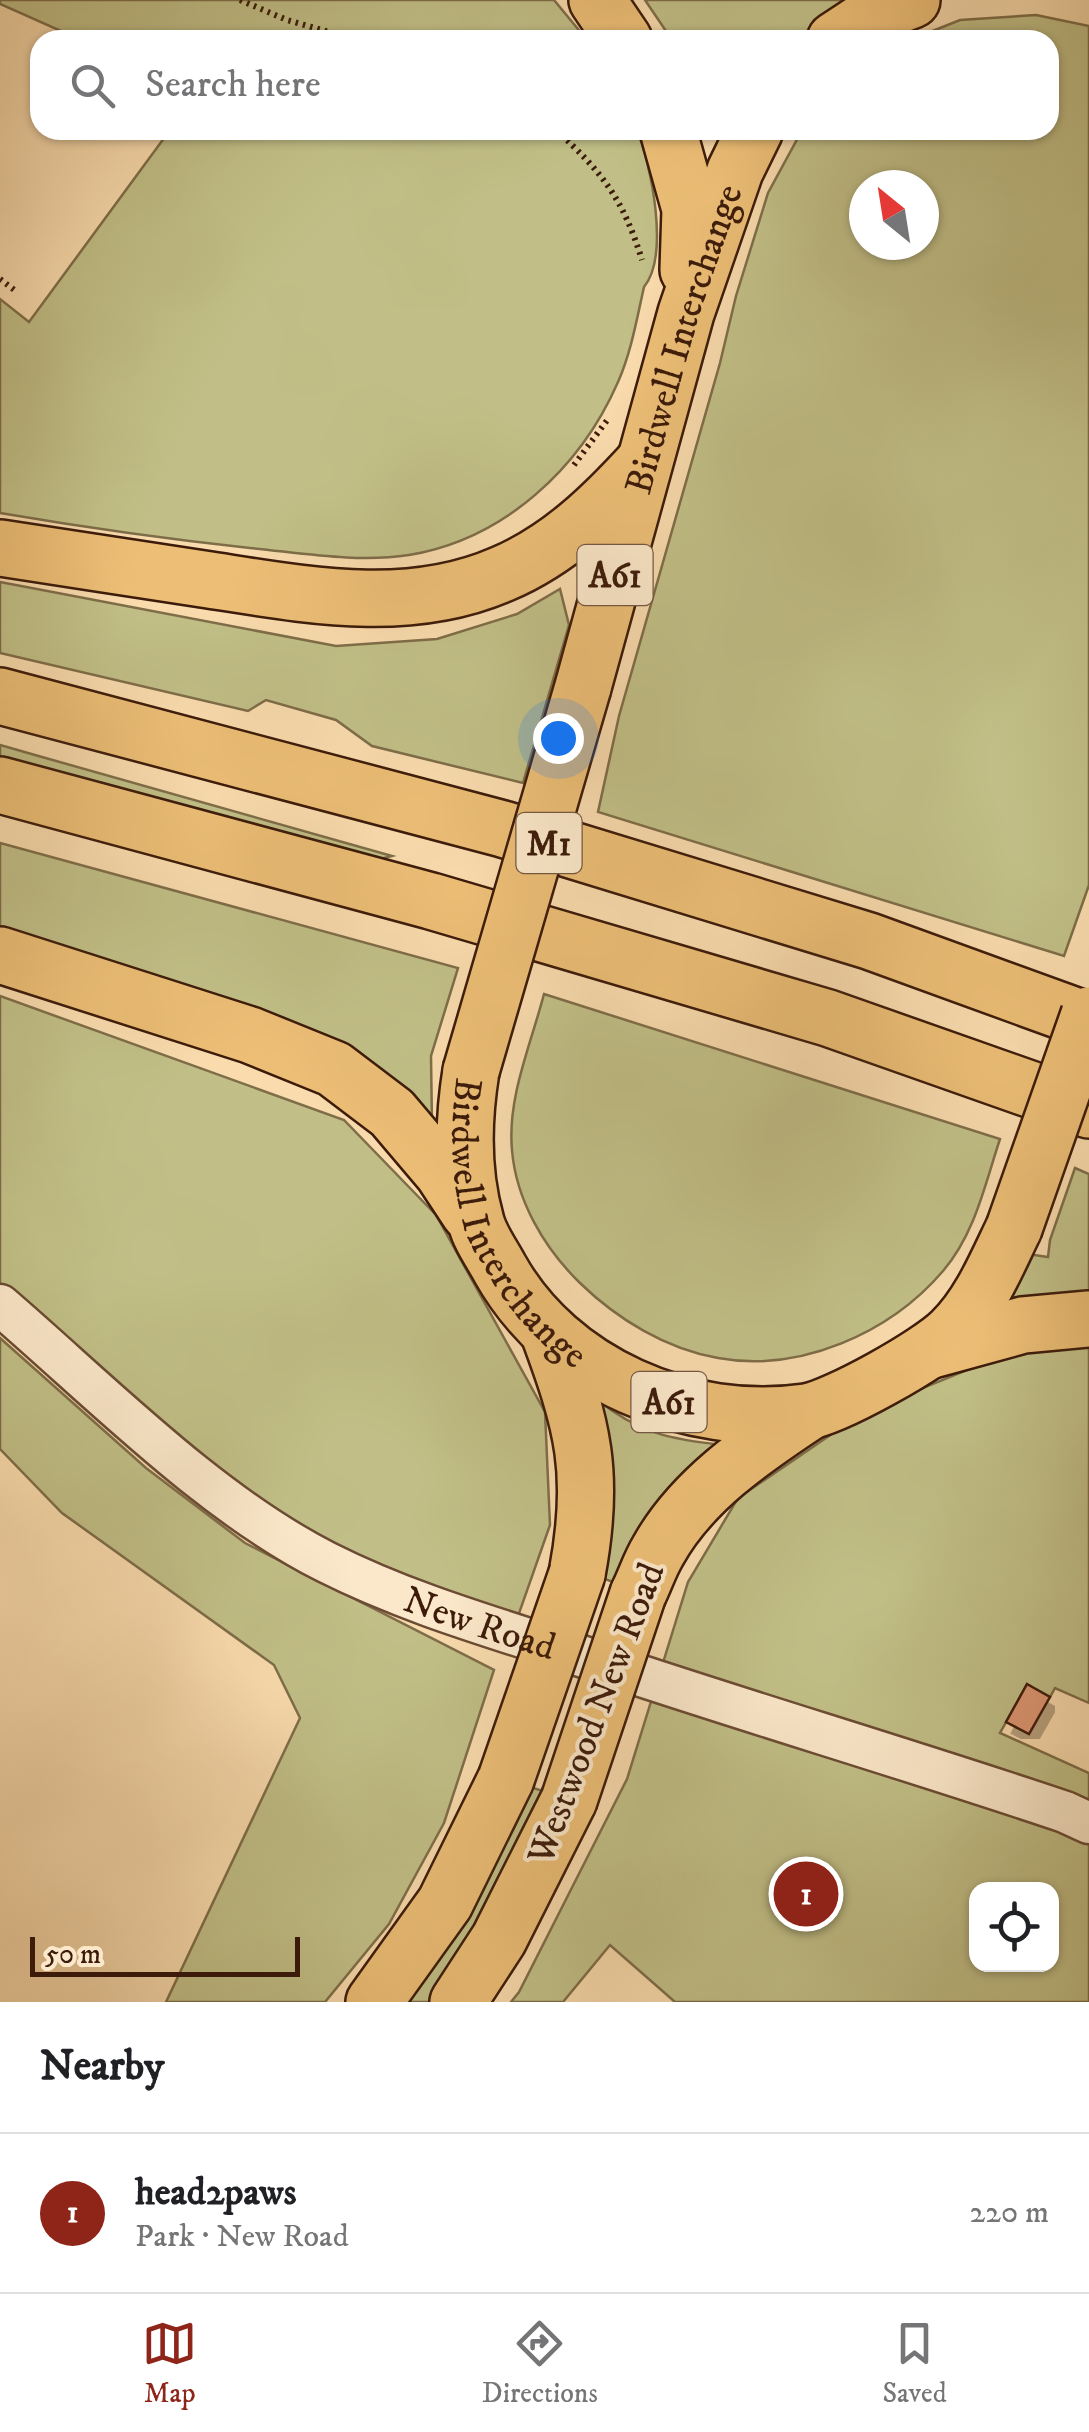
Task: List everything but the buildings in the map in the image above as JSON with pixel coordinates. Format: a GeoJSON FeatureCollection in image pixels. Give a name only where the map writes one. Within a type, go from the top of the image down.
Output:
{"type":"FeatureCollection","features":[{"type":"Feature","properties":{"kind":"highway"},"geometry":{"type":"LineString","coordinates":[[850,30],[873,15],[912,0]]}},
{"type":"Feature","properties":{"kind":"highway","name":"A61"},"geometry":{"type":"LineString","coordinates":[[671,140],[690,209],[686,313]]}},
{"type":"Feature","properties":{"kind":"highway","name":"Birdwell Interchange"},"geometry":{"type":"LineString","coordinates":[[750,140],[686,313],[471,1071],[464,1130],[476,1224],[508,1283],[548,1331],[603,1372],[674,1404],[732,1412],[809,1412],[932,1350],[972,1306],[1014,1228],[1089,1018]]}},
{"type":"Feature","properties":{"kind":"highway"},"geometry":{"type":"LineString","coordinates":[[0,548],[330,598],[390,599],[476,583],[543,553],[598,512],[644,462]]}},
{"type":"Feature","properties":{"kind":"highway","name":"M1"},"geometry":{"type":"LineString","coordinates":[[0,696],[503,829],[869,941],[1089,1018]]}},
{"type":"Feature","properties":{"kind":"highway","name":"M1"},"geometry":{"type":"LineString","coordinates":[[0,785],[430,900],[828,1018],[1089,1110]]}},
{"type":"Feature","properties":{"kind":"highway"},"geometry":{"type":"LineString","coordinates":[[0,954],[265,1040],[334,1069],[392,1113],[442,1172],[476,1224]]}},
{"type":"Feature","properties":{"kind":"highway"},"geometry":{"type":"LineString","coordinates":[[932,1350],[1023,1325],[1089,1318]]}},
{"type":"Feature","properties":{"kind":"highway","name":"Westwood New Road"},"geometry":{"type":"LineString","coordinates":[[374,2002],[446,1903],[506,1779],[577,1574],[588,1496],[585,1461],[580,1424],[548,1331]]}},
{"type":"Feature","properties":{"kind":"highway","name":"Westwood New Road"},"geometry":{"type":"LineString","coordinates":[[458,2002],[499,1939],[569,1800],[638,1594],[658,1550],[710,1486],[809,1412]]}},
{"type":"Feature","properties":{"kind":"street","name":"New Road"},"geometry":{"type":"LineString","coordinates":[[0,1305],[187,1468],[326,1562],[440,1610],[905,1758],[1089,1824]]}},
{"type":"Feature","properties":{"kind":"path"},"geometry":{"type":"LineString","coordinates":[[240,0],[322,30]]}},
{"type":"Feature","properties":{"kind":"path"},"geometry":{"type":"LineString","coordinates":[[566,140],[608,182],[632,229],[646,273]]}},
{"type":"Feature","properties":{"kind":"path"},"geometry":{"type":"LineString","coordinates":[[0,279],[17,292]]}},
{"type":"Feature","properties":{"kind":"path"},"geometry":{"type":"LineString","coordinates":[[560,478],[613,412]]}},
{"type":"Feature","properties":{"kind":"shaded area"},"geometry":{"type":"Polygon","coordinates":[[[0,0],[554,0],[579,30],[58,30],[0,4],[0,0]]]}},
{"type":"Feature","properties":{"kind":"shaded area"},"geometry":{"type":"Polygon","coordinates":[[[645,0],[858,0],[814,30],[665,30],[645,0]]]}},
{"type":"Feature","properties":{"kind":"shaded area"},"geometry":{"type":"Polygon","coordinates":[[[1036,15],[1089,26],[1089,885],[1064,956],[598,812],[619,716],[736,296],[768,193],[797,140],[1059,140],[1059,30],[935,30],[960,20],[1036,15]]]}},
{"type":"Feature","properties":{"kind":"shaded area"},"geometry":{"type":"Polygon","coordinates":[[[163,140],[640,140],[648,165],[656,210],[656,254],[623,371],[602,414],[560,471],[535,495],[507,516],[444,547],[370,558],[309,555],[0,513],[0,299],[29,322],[163,140]]]}},
{"type":"Feature","properties":{"kind":"shaded area"},"geometry":{"type":"Polygon","coordinates":[[[0,582],[336,646],[437,639],[517,614],[560,589],[569,625],[523,783],[372,746],[336,720],[266,700],[248,711],[0,653],[0,582]]]}},
{"type":"Feature","properties":{"kind":"shaded area"},"geometry":{"type":"Polygon","coordinates":[[[0,745],[392,856],[377,860],[0,762],[0,745]]]}},
{"type":"Feature","properties":{"kind":"shaded area"},"geometry":{"type":"Polygon","coordinates":[[[0,843],[458,968],[431,1056],[432,1125],[0,933],[0,843]]]}},
{"type":"Feature","properties":{"kind":"shaded area"},"geometry":{"type":"Polygon","coordinates":[[[544,994],[1000,1139],[978,1208],[954,1257],[921,1293],[870,1330],[811,1353],[780,1359],[749,1361],[699,1354],[661,1340],[626,1320],[580,1283],[555,1254],[534,1222],[519,1187],[512,1150],[513,1111],[544,994]]]}},
{"type":"Feature","properties":{"kind":"shaded area"},"geometry":{"type":"Polygon","coordinates":[[[0,996],[344,1120],[436,1215],[545,1412],[550,1525],[516,1622],[359,1563],[224,1479],[0,1285],[0,996]]]}},
{"type":"Feature","properties":{"kind":"shaded area"},"geometry":{"type":"Polygon","coordinates":[[[1075,1168],[1089,1174],[1089,1301],[992,1316],[1021,1253],[1048,1257],[1050,1240],[1075,1168]]]}},
{"type":"Feature","properties":{"kind":"shaded area"},"geometry":{"type":"Polygon","coordinates":[[[0,1338],[146,1468],[245,1543],[494,1670],[444,1823],[389,1924],[325,2002],[166,2002],[300,1718],[274,1665],[62,1513],[0,1449],[0,1338]]]}},
{"type":"Feature","properties":{"kind":"shaded area"},"geometry":{"type":"Polygon","coordinates":[[[1089,1342],[1089,1703],[1055,1688],[1050,1697],[1027,1685],[1000,1733],[1089,1773],[1089,2002],[675,2002],[610,1945],[563,2002],[511,2002],[627,1779],[688,1582],[738,1498],[864,1412],[1028,1345],[1089,1342]]]}},
{"type":"Feature","properties":{"kind":"shaded area"},"geometry":{"type":"Polygon","coordinates":[[[597,1399],[627,1420],[656,1433],[724,1445],[615,1583],[605,1579],[612,1482],[597,1399]]]}},
{"type":"Feature","properties":{"kind":"shaded area"},"geometry":{"type":"Polygon","coordinates":[[[530,1787],[543,1791],[457,1963],[429,2002],[403,2002],[530,1787]]]}},
{"type":"Feature","properties":{"kind":"place","name":"head2paws"},"geometry":{"type":"Point","coordinates":[806,1894]}}]}
